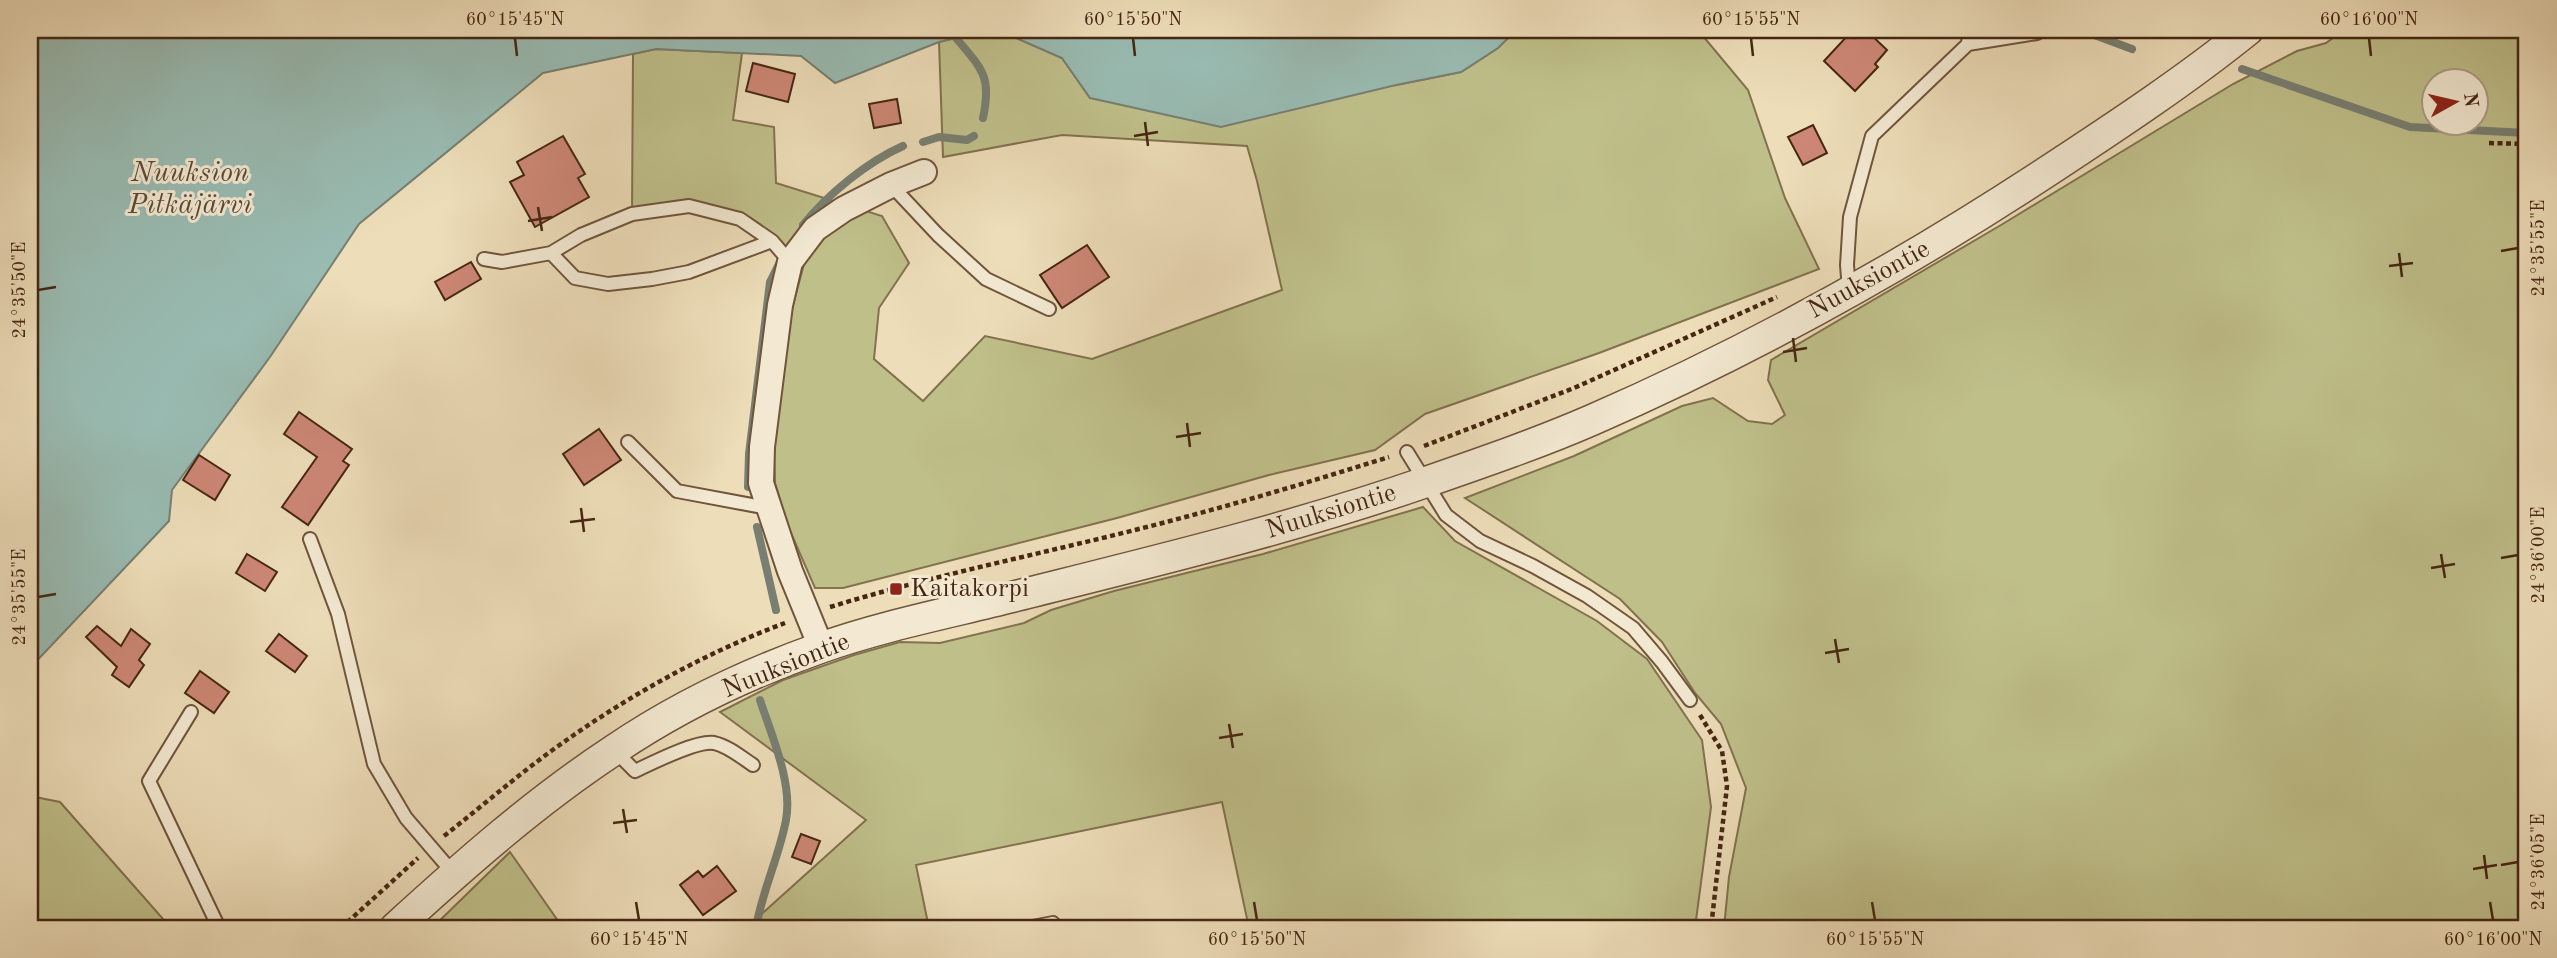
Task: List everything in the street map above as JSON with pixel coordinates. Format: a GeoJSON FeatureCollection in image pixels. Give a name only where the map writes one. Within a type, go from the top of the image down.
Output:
{"type":"FeatureCollection","features":[{"type":"Feature","properties":{"kind":"street","name":"Nuuksiontie"},"geometry":{"type":"LineString","coordinates":[[395,928],[454,874],[535,807],[614,750],[670,715],[740,681],[821,648],[914,621],[1290,526],[1425,482],[1589,421],[1732,354],[1850,294],[1968,224],[2089,144],[2248,30]]}},
{"type":"Feature","properties":{"kind":"street"},"geometry":{"type":"LineString","coordinates":[[821,648],[761,484],[762,447],[780,305],[790,262],[815,229],[845,209],[891,185],[924,172]]}},
{"type":"Feature","properties":{"kind":"lane"},"geometry":{"type":"LineString","coordinates":[[1968,44],[1969,30]]}},
{"type":"Feature","properties":{"kind":"lane"},"geometry":{"type":"LineString","coordinates":[[1850,294],[1847,265],[1850,217],[1872,136],[1968,44],[2037,33]]}},
{"type":"Feature","properties":{"kind":"lane"},"geometry":{"type":"LineString","coordinates":[[891,185],[937,235],[985,279],[1049,309]]}},
{"type":"Feature","properties":{"kind":"lane"},"geometry":{"type":"LineString","coordinates":[[484,259],[502,262],[551,253],[581,235],[632,214],[689,206],[740,219],[772,241],[790,262]]}},
{"type":"Feature","properties":{"kind":"lane"},"geometry":{"type":"LineString","coordinates":[[551,253],[575,278],[608,284],[689,272],[772,241]]}},
{"type":"Feature","properties":{"kind":"lane"},"geometry":{"type":"LineString","coordinates":[[628,442],[677,491],[768,508]]}},
{"type":"Feature","properties":{"kind":"lane"},"geometry":{"type":"LineString","coordinates":[[1407,452],[1446,515],[1480,541],[1587,596],[1633,628],[1690,700]]}},
{"type":"Feature","properties":{"kind":"lane"},"geometry":{"type":"LineString","coordinates":[[310,539],[338,614],[374,764],[406,818],[454,874]]}},
{"type":"Feature","properties":{"kind":"lane"},"geometry":{"type":"LineString","coordinates":[[191,712],[149,781],[219,928]]}},
{"type":"Feature","properties":{"kind":"lane"},"geometry":{"type":"LineString","coordinates":[[614,750],[635,771],[681,750],[712,742],[735,752],[753,765]]}},
{"type":"Feature","properties":{"kind":"lane"},"geometry":{"type":"LineString","coordinates":[[1027,928],[1053,923]]}},
{"type":"Feature","properties":{"kind":"path"},"geometry":{"type":"LineString","coordinates":[[2489,143],[2527,144]]}},
{"type":"Feature","properties":{"kind":"path"},"geometry":{"type":"LineString","coordinates":[[341,928],[430,847],[571,737],[703,659],[808,614],[896,589],[1170,522],[1407,452],[1574,388],[1785,293]]}},
{"type":"Feature","properties":{"kind":"path"},"geometry":{"type":"LineString","coordinates":[[1690,700],[1722,751],[1727,786],[1710,928]]}},
{"type":"Feature","properties":{"kind":"green space"},"geometry":{"type":"Polygon","coordinates":[[[998,30],[1062,58],[1090,98],[1396,85],[1461,72],[1498,48],[1516,30],[1698,30],[1748,90],[1785,198],[1819,269],[1599,353],[1425,414],[1375,450],[1269,475],[1117,518],[843,588],[815,588],[787,524],[775,483],[774,448],[792,309],[804,264],[740,219],[689,206],[632,214],[633,54],[656,49],[742,53],[733,120],[774,127],[776,183],[882,216],[909,263],[879,308],[874,359],[923,401],[985,336],[1092,359],[1282,290],[1247,146],[1062,135],[943,157],[939,42],[998,30]]]}},
{"type":"Feature","properties":{"kind":"green space"},"geometry":{"type":"Polygon","coordinates":[[[2344,30],[2527,30],[2527,928],[1724,928],[1729,877],[1746,788],[1721,724],[1695,693],[1662,642],[1620,599],[1465,498],[1574,456],[1682,406],[1713,398],[1748,421],[1772,424],[1785,415],[1768,380],[1771,360],[2233,84],[2297,51],[2326,43],[2344,30]]]}},
{"type":"Feature","properties":{"kind":"green space"},"geometry":{"type":"Polygon","coordinates":[[[1423,507],[1455,541],[1597,621],[1647,659],[1702,740],[1711,807],[1695,928],[1249,928],[1222,802],[916,865],[929,928],[746,928],[866,820],[720,712],[783,680],[854,655],[900,642],[940,643],[1024,623],[1051,610],[1114,591],[1263,554],[1423,507]]]}},
{"type":"Feature","properties":{"kind":"green space"},"geometry":{"type":"Polygon","coordinates":[[[30,796],[60,802],[171,928],[30,928],[30,796]]]}},
{"type":"Feature","properties":{"kind":"green space"},"geometry":{"type":"Polygon","coordinates":[[[510,852],[563,928],[432,928],[510,852]]]}},
{"type":"Feature","properties":{"kind":"water","name":"Nuuksion Pitkäjärvi"},"geometry":{"type":"Polygon","coordinates":[[[30,30],[989,30],[939,42],[835,83],[801,56],[656,49],[543,73],[359,224],[270,357],[172,490],[169,521],[30,668],[30,30]]]}},
{"type":"Feature","properties":{"kind":"water"},"geometry":{"type":"Polygon","coordinates":[[[998,30],[1516,30],[1498,48],[1461,72],[1221,127],[1090,98],[1062,58],[998,30]]]}},
{"type":"Feature","properties":{"kind":"building"},"geometry":{"type":"Polygon","coordinates":[[[1861,30],[1866,30],[1887,50],[1875,64],[1878,67],[1855,91],[1824,61],[1849,34],[1854,38],[1861,30]]]}},
{"type":"Feature","properties":{"kind":"building"},"geometry":{"type":"Polygon","coordinates":[[[753,63],[795,74],[788,102],[746,91],[753,63]]]}},
{"type":"Feature","properties":{"kind":"building"},"geometry":{"type":"Polygon","coordinates":[[[897,99],[901,123],[874,128],[869,104],[897,99]]]}},
{"type":"Feature","properties":{"kind":"building"},"geometry":{"type":"Polygon","coordinates":[[[1813,125],[1827,153],[1803,165],[1788,137],[1813,125]]]}},
{"type":"Feature","properties":{"kind":"building"},"geometry":{"type":"Polygon","coordinates":[[[563,136],[585,174],[578,178],[589,197],[535,227],[510,182],[524,175],[517,162],[563,136]]]}},
{"type":"Feature","properties":{"kind":"building"},"geometry":{"type":"Polygon","coordinates":[[[1087,245],[1109,277],[1062,308],[1040,275],[1087,245]]]}},
{"type":"Feature","properties":{"kind":"building"},"geometry":{"type":"Polygon","coordinates":[[[471,262],[481,279],[445,300],[435,282],[471,262]]]}},
{"type":"Feature","properties":{"kind":"building"},"geometry":{"type":"Polygon","coordinates":[[[299,412],[352,449],[343,461],[349,465],[308,525],[282,507],[317,457],[284,434],[299,412]]]}},
{"type":"Feature","properties":{"kind":"building"},"geometry":{"type":"Polygon","coordinates":[[[599,429],[621,460],[584,485],[563,454],[599,429]]]}},
{"type":"Feature","properties":{"kind":"building"},"geometry":{"type":"Polygon","coordinates":[[[199,455],[230,475],[215,500],[183,480],[199,455]]]}},
{"type":"Feature","properties":{"kind":"building"},"geometry":{"type":"Polygon","coordinates":[[[247,554],[277,572],[265,591],[236,573],[247,554]]]}},
{"type":"Feature","properties":{"kind":"building"},"geometry":{"type":"Polygon","coordinates":[[[97,626],[121,646],[131,629],[150,644],[139,660],[144,665],[129,687],[112,675],[117,667],[86,637],[97,626]]]}},
{"type":"Feature","properties":{"kind":"building"},"geometry":{"type":"Polygon","coordinates":[[[279,634],[307,656],[295,672],[266,651],[279,634]]]}},
{"type":"Feature","properties":{"kind":"building"},"geometry":{"type":"Polygon","coordinates":[[[200,671],[229,692],[214,713],[185,693],[200,671]]]}},
{"type":"Feature","properties":{"kind":"building"},"geometry":{"type":"Polygon","coordinates":[[[801,834],[820,841],[811,864],[792,857],[801,834]]]}},
{"type":"Feature","properties":{"kind":"building"},"geometry":{"type":"Polygon","coordinates":[[[717,866],[736,891],[703,915],[680,885],[698,871],[703,877],[717,866]]]}},
{"type":"Feature","properties":{"kind":"waterway"},"geometry":{"type":"LineString","coordinates":[[2081,30],[2132,49]]}},
{"type":"Feature","properties":{"kind":"waterway"},"geometry":{"type":"LineString","coordinates":[[956,38],[983,74],[986,92],[983,118]]}},
{"type":"Feature","properties":{"kind":"waterway"},"geometry":{"type":"LineString","coordinates":[[2242,69],[2410,127],[2527,133]]}},
{"type":"Feature","properties":{"kind":"waterway"},"geometry":{"type":"LineString","coordinates":[[923,142],[939,137],[967,140],[974,136]]}},
{"type":"Feature","properties":{"kind":"waterway"},"geometry":{"type":"LineString","coordinates":[[803,225],[849,180],[903,146]]}},
{"type":"Feature","properties":{"kind":"waterway"},"geometry":{"type":"LineString","coordinates":[[748,487],[749,454],[770,282],[780,262]]}},
{"type":"Feature","properties":{"kind":"waterway"},"geometry":{"type":"LineString","coordinates":[[757,527],[776,610]]}},
{"type":"Feature","properties":{"kind":"waterway"},"geometry":{"type":"LineString","coordinates":[[756,928],[783,834],[787,806],[780,759],[760,700]]}},
{"type":"Feature","properties":{"kind":"place","name":"Kaitakorpi"},"geometry":{"type":"Point","coordinates":[896,589]}}]}
